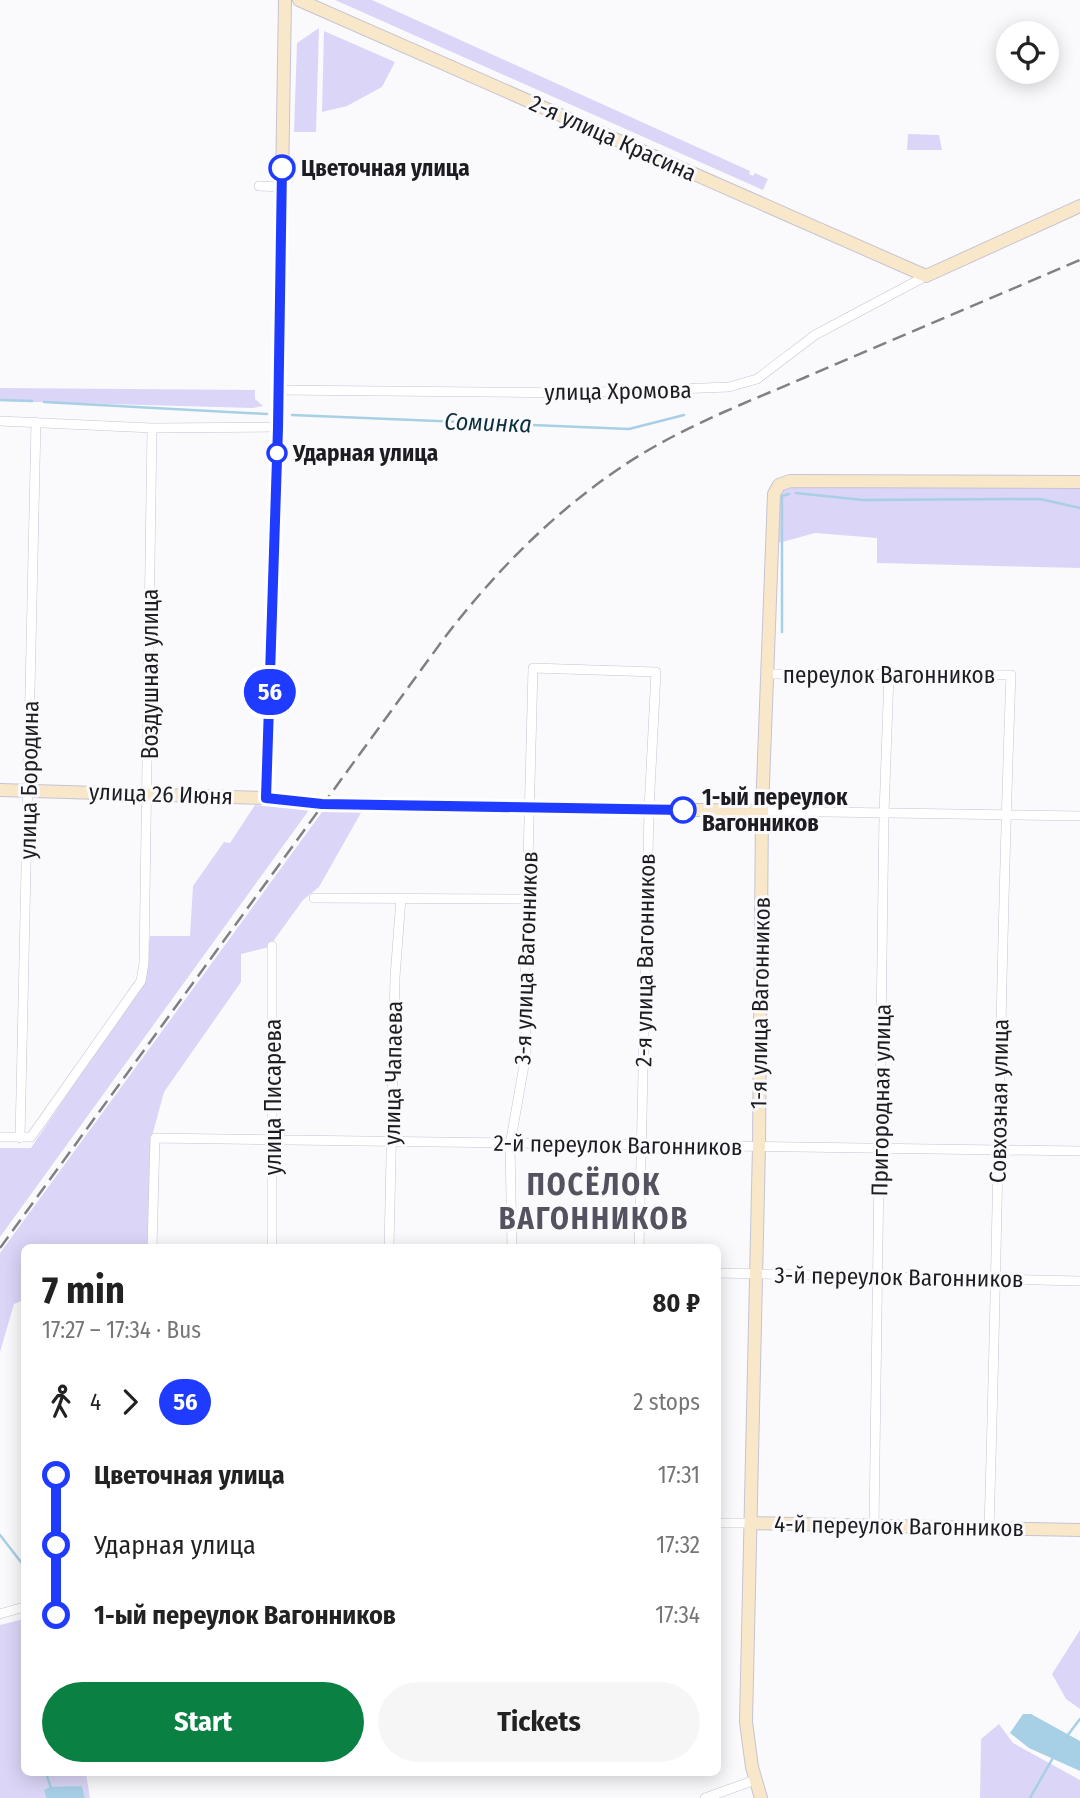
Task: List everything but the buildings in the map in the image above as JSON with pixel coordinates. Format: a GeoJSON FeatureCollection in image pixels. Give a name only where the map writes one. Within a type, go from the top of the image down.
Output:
{"type":"FeatureCollection","features":[{"type":"Feature","properties":{"kind":"main road"},"geometry":{"type":"LineString","coordinates":[[266,798],[279,390],[285,0]]}},
{"type":"Feature","properties":{"kind":"main road","name":"2-я улица Красина"},"geometry":{"type":"LineString","coordinates":[[299,0],[926,276]]}},
{"type":"Feature","properties":{"kind":"main road"},"geometry":{"type":"LineString","coordinates":[[926,276],[1080,206]]}},
{"type":"Feature","properties":{"kind":"main road","name":"1-я улица Вагонников"},"geometry":{"type":"LineString","coordinates":[[761,1798],[755,1780],[746,1722],[759,1146],[762,811],[773,497],[779,485],[790,481],[1080,482]]}},
{"type":"Feature","properties":{"kind":"main road","name":"улица 26 Июня"},"geometry":{"type":"LineString","coordinates":[[0,790],[266,798],[322,804],[762,811]]}},
{"type":"Feature","properties":{"kind":"main road","name":"4-й переулок Вагонников"},"geometry":{"type":"LineString","coordinates":[[751,1523],[1080,1530]]}},
{"type":"Feature","properties":{"kind":"street"},"geometry":{"type":"LineString","coordinates":[[259,186],[282,187]]}},
{"type":"Feature","properties":{"kind":"street","name":"улица Хромова"},"geometry":{"type":"LineString","coordinates":[[279,390],[572,393],[729,387],[757,379],[815,335],[926,276]]}},
{"type":"Feature","properties":{"kind":"street"},"geometry":{"type":"LineString","coordinates":[[0,421],[152,428],[278,428]]}},
{"type":"Feature","properties":{"kind":"street","name":"улица Бородина"},"geometry":{"type":"LineString","coordinates":[[20,1138],[36,422]]}},
{"type":"Feature","properties":{"kind":"street","name":"Воздушная улица"},"geometry":{"type":"LineString","coordinates":[[20,1138],[31,1137],[141,981],[144,963],[148,794],[152,428]]}},
{"type":"Feature","properties":{"kind":"street","name":"2-я улица Вагонников"},"geometry":{"type":"LineString","coordinates":[[533,668],[656,672],[649,809],[639,1244]]}},
{"type":"Feature","properties":{"kind":"street","name":"3-я улица Вагонников"},"geometry":{"type":"LineString","coordinates":[[512,1244],[510,1144],[526,1054],[533,668]]}},
{"type":"Feature","properties":{"kind":"street","name":"переулок Вагонников"},"geometry":{"type":"LineString","coordinates":[[767,674],[1011,676]]}},
{"type":"Feature","properties":{"kind":"street","name":"Пригородная улица"},"geometry":{"type":"LineString","coordinates":[[874,1526],[884,814],[889,674]]}},
{"type":"Feature","properties":{"kind":"street","name":"Совхозная улица"},"geometry":{"type":"LineString","coordinates":[[989,1527],[1011,676]]}},
{"type":"Feature","properties":{"kind":"street"},"geometry":{"type":"LineString","coordinates":[[762,811],[1080,816]]}},
{"type":"Feature","properties":{"kind":"street"},"geometry":{"type":"LineString","coordinates":[[314,898],[528,899]]}},
{"type":"Feature","properties":{"kind":"street","name":"улица Чапаева"},"geometry":{"type":"LineString","coordinates":[[389,1244],[395,977],[401,898]]}},
{"type":"Feature","properties":{"kind":"street","name":"улица Писарева"},"geometry":{"type":"LineString","coordinates":[[272,946],[272,1244]]}},
{"type":"Feature","properties":{"kind":"street"},"geometry":{"type":"LineString","coordinates":[[0,1137],[20,1138]]}},
{"type":"Feature","properties":{"kind":"street","name":"2-й переулок Вагонников"},"geometry":{"type":"LineString","coordinates":[[152,1244],[155,1138],[1080,1151]]}},
{"type":"Feature","properties":{"kind":"street","name":"3-й переулок Вагонников"},"geometry":{"type":"LineString","coordinates":[[721,1273],[1080,1281]]}},
{"type":"Feature","properties":{"kind":"street","name":"4-й переулок Вагонников"},"geometry":{"type":"LineString","coordinates":[[721,1523],[751,1523]]}},
{"type":"Feature","properties":{"kind":"street"},"geometry":{"type":"LineString","coordinates":[[0,1614],[21,1608]]}},
{"type":"Feature","properties":{"kind":"street"},"geometry":{"type":"LineString","coordinates":[[705,1798],[755,1780]]}},
{"type":"Feature","properties":{"kind":"shaded area"},"geometry":{"type":"Polygon","coordinates":[[[335,0],[372,0],[750,171],[749,174],[753,176],[755,173],[768,179],[763,190],[335,0]]]}},
{"type":"Feature","properties":{"kind":"shaded area"},"geometry":{"type":"Polygon","coordinates":[[[319,28],[316,132],[294,132],[297,43],[319,28]]]}},
{"type":"Feature","properties":{"kind":"shaded area"},"geometry":{"type":"Polygon","coordinates":[[[324,31],[395,62],[382,87],[347,106],[322,112],[324,31]]]}},
{"type":"Feature","properties":{"kind":"shaded area"},"geometry":{"type":"Polygon","coordinates":[[[908,134],[939,135],[942,150],[907,150],[908,134]]]}},
{"type":"Feature","properties":{"kind":"shaded area"},"geometry":{"type":"Polygon","coordinates":[[[0,388],[255,390],[255,399],[263,406],[253,408],[0,401],[0,388]]]}},
{"type":"Feature","properties":{"kind":"shaded area"},"geometry":{"type":"Polygon","coordinates":[[[794,485],[1080,488],[1080,568],[877,563],[877,538],[815,533],[775,544],[779,491],[794,485]]]}},
{"type":"Feature","properties":{"kind":"shaded area"},"geometry":{"type":"Polygon","coordinates":[[[255,805],[309,810],[0,1237],[0,1148],[31,1148],[145,979],[150,936],[190,936],[193,886],[224,842],[230,843],[255,805]]]}},
{"type":"Feature","properties":{"kind":"shaded area"},"geometry":{"type":"Polygon","coordinates":[[[325,808],[362,811],[319,887],[303,900],[269,947],[241,954],[241,982],[164,1092],[151,1140],[149,1244],[21,1244],[21,1301],[14,1304],[0,1352],[0,1253],[325,808]]]}},
{"type":"Feature","properties":{"kind":"shaded area"},"geometry":{"type":"Polygon","coordinates":[[[21,1620],[21,1776],[86,1776],[90,1798],[85,1798],[82,1786],[44,1790],[46,1798],[0,1798],[0,1625],[21,1620]]]}},
{"type":"Feature","properties":{"kind":"shaded area"},"geometry":{"type":"Polygon","coordinates":[[[1080,1630],[1080,1709],[1066,1699],[1052,1674],[1080,1630]]]}},
{"type":"Feature","properties":{"kind":"shaded area"},"geometry":{"type":"Polygon","coordinates":[[[999,1724],[1013,1743],[1080,1780],[1080,1798],[980,1798],[981,1739],[999,1724]]]}},
{"type":"Feature","properties":{"kind":"water"},"geometry":{"type":"Polygon","coordinates":[[[1023,1714],[1031,1714],[1080,1741],[1080,1771],[1029,1748],[1010,1733],[1023,1714]]]}},
{"type":"Feature","properties":{"kind":"water"},"geometry":{"type":"Polygon","coordinates":[[[82,1786],[85,1798],[46,1798],[44,1790],[50,1787],[82,1786]]]}},
{"type":"Feature","properties":{"kind":"waterway","name":"Соминка"},"geometry":{"type":"LineString","coordinates":[[0,400],[32,401]]}},
{"type":"Feature","properties":{"kind":"waterway","name":"Соминка"},"geometry":{"type":"LineString","coordinates":[[44,402],[267,414]]}},
{"type":"Feature","properties":{"kind":"waterway","name":"Соминка"},"geometry":{"type":"LineString","coordinates":[[292,415],[629,429],[684,415]]}},
{"type":"Feature","properties":{"kind":"waterway"},"geometry":{"type":"LineString","coordinates":[[796,493],[863,500],[1040,499],[1080,508]]}},
{"type":"Feature","properties":{"kind":"waterway"},"geometry":{"type":"LineString","coordinates":[[782,632],[782,496],[789,494]]}},
{"type":"Feature","properties":{"kind":"waterway"},"geometry":{"type":"LineString","coordinates":[[0,1535],[21,1562]]}},
{"type":"Feature","properties":{"kind":"waterway"},"geometry":{"type":"LineString","coordinates":[[1067,1736],[1080,1719]]}},
{"type":"Feature","properties":{"kind":"waterway"},"geometry":{"type":"LineString","coordinates":[[1030,1798],[1054,1756]]}},
{"type":"Feature","properties":{"kind":"waterway"},"geometry":{"type":"LineString","coordinates":[[47,1776],[51,1788]]}},
{"type":"Feature","properties":{"kind":"railway"},"geometry":{"type":"LineString","coordinates":[[0,1248],[445,637],[484,589],[548,524],[620,468],[687,429],[1080,260]]}},
{"type":"Feature","properties":{"kind":"bus line","name":"56"},"geometry":{"type":"LineString","coordinates":[[282,168],[278,428],[266,798],[322,804],[683,810]]}},
{"type":"Feature","properties":{"kind":"place","name":"Цветочная улица"},"geometry":{"type":"Point","coordinates":[282,168]}},
{"type":"Feature","properties":{"kind":"place","name":"Ударная улица"},"geometry":{"type":"Point","coordinates":[277,453]}},
{"type":"Feature","properties":{"kind":"place","name":"1-ый переулок Вагонников"},"geometry":{"type":"Point","coordinates":[683,810]}},
{"type":"Feature","properties":{"kind":"district","name":"ПОСЁЛОК ВАГОННИКОВ"},"geometry":{"type":"Point","coordinates":[594,1202]}}]}
